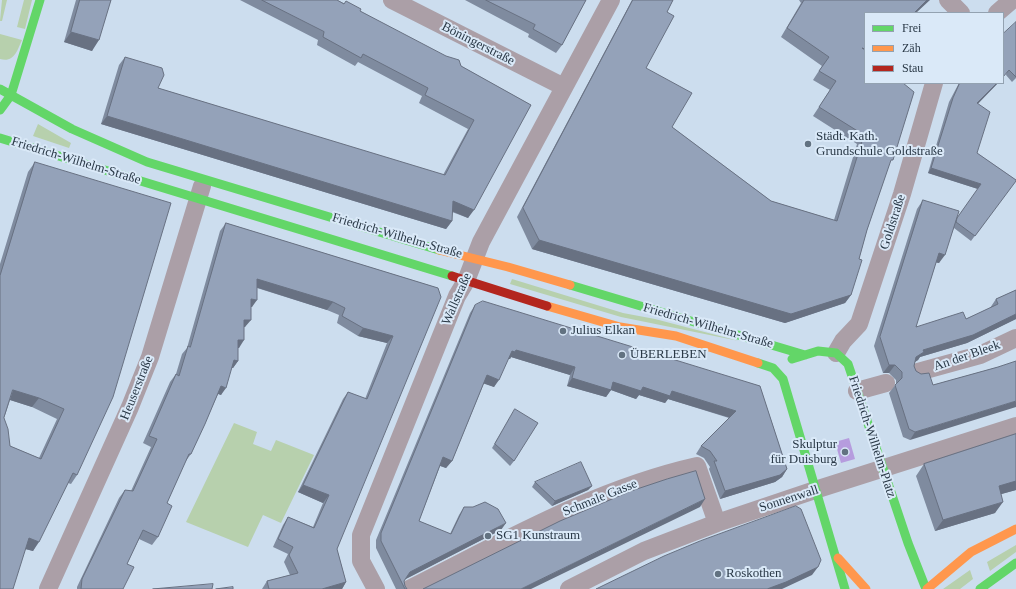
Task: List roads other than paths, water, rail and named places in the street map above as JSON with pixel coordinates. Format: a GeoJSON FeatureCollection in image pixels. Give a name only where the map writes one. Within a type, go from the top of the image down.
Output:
{"type":"FeatureCollection","features":[{"type":"Feature","properties":{"kind":"main road"},"geometry":{"type":"LineString","coordinates":[[0,110],[10,96],[40,0]]}},
{"type":"Feature","properties":{"kind":"main road","name":"Friedrich-Wilhelm-Straße"},"geometry":{"type":"LineString","coordinates":[[0,89],[68,129],[102,145],[147,162],[442,250],[475,258],[805,355]]}},
{"type":"Feature","properties":{"kind":"main road","name":"Friedrich-Wilhelm-Straße"},"geometry":{"type":"LineString","coordinates":[[0,138],[199,197],[466,281],[620,327],[676,336],[774,368],[783,380]]}},
{"type":"Feature","properties":{"kind":"main road"},"geometry":{"type":"LineString","coordinates":[[836,353],[818,351],[790,360],[786,366],[783,380],[815,490],[837,558],[842,588]]}},
{"type":"Feature","properties":{"kind":"main road","name":"Friedrich-Wilhelm-Platz"},"geometry":{"type":"LineString","coordinates":[[836,353],[848,364],[908,543],[926,589]]}},
{"type":"Feature","properties":{"kind":"main road"},"geometry":{"type":"LineString","coordinates":[[926,589],[971,552],[1016,528]]}},
{"type":"Feature","properties":{"kind":"main road"},"geometry":{"type":"LineString","coordinates":[[837,558],[866,589]]}},
{"type":"Feature","properties":{"kind":"main road"},"geometry":{"type":"LineString","coordinates":[[980,589],[1016,564]]}},
{"type":"Feature","properties":{"kind":"street","name":"Böningerstraße"},"geometry":{"type":"LineString","coordinates":[[392,0],[564,87]]}},
{"type":"Feature","properties":{"kind":"street","name":"Wallstraße"},"geometry":{"type":"LineString","coordinates":[[376,589],[362,561],[362,535],[457,296],[466,281],[481,242],[611,0]]}},
{"type":"Feature","properties":{"kind":"street"},"geometry":{"type":"LineString","coordinates":[[948,0],[960,12]]}},
{"type":"Feature","properties":{"kind":"street"},"geometry":{"type":"LineString","coordinates":[[998,12],[1012,0]]}},
{"type":"Feature","properties":{"kind":"street","name":"Goldstraße"},"geometry":{"type":"LineString","coordinates":[[836,353],[842,340],[859,324],[902,194],[934,84]]}},
{"type":"Feature","properties":{"kind":"street","name":"Heuserstraße"},"geometry":{"type":"LineString","coordinates":[[48,589],[130,407],[150,357],[204,180]]}},
{"type":"Feature","properties":{"kind":"street","name":"An der Bleek"},"geometry":{"type":"LineString","coordinates":[[918,372],[980,355],[1016,338]]}},
{"type":"Feature","properties":{"kind":"street"},"geometry":{"type":"LineString","coordinates":[[857,391],[886,383]]}},
{"type":"Feature","properties":{"kind":"street","name":"Sonnenwall"},"geometry":{"type":"LineString","coordinates":[[569,589],[644,551],[717,523],[1016,426]]}},
{"type":"Feature","properties":{"kind":"street","name":"Schmale Gasse"},"geometry":{"type":"LineString","coordinates":[[409,589],[594,498],[664,473],[697,466],[717,523]]}},
{"type":"Feature","properties":{"kind":"place","name":"Städt. Kath. Grundschule Goldstraße"},"geometry":{"type":"Point","coordinates":[808,144]}},
{"type":"Feature","properties":{"kind":"place","name":"Julius Elkan"},"geometry":{"type":"Point","coordinates":[563,331]}},
{"type":"Feature","properties":{"kind":"place","name":"ÜBERLEBEN"},"geometry":{"type":"Point","coordinates":[622,355]}},
{"type":"Feature","properties":{"kind":"place","name":"Skulptur für Duisburg"},"geometry":{"type":"Point","coordinates":[845,452]}},
{"type":"Feature","properties":{"kind":"place","name":"SG1 Kunstraum"},"geometry":{"type":"Point","coordinates":[488,536]}},
{"type":"Feature","properties":{"kind":"place","name":"Roskothen"},"geometry":{"type":"Point","coordinates":[718,574]}}]}
